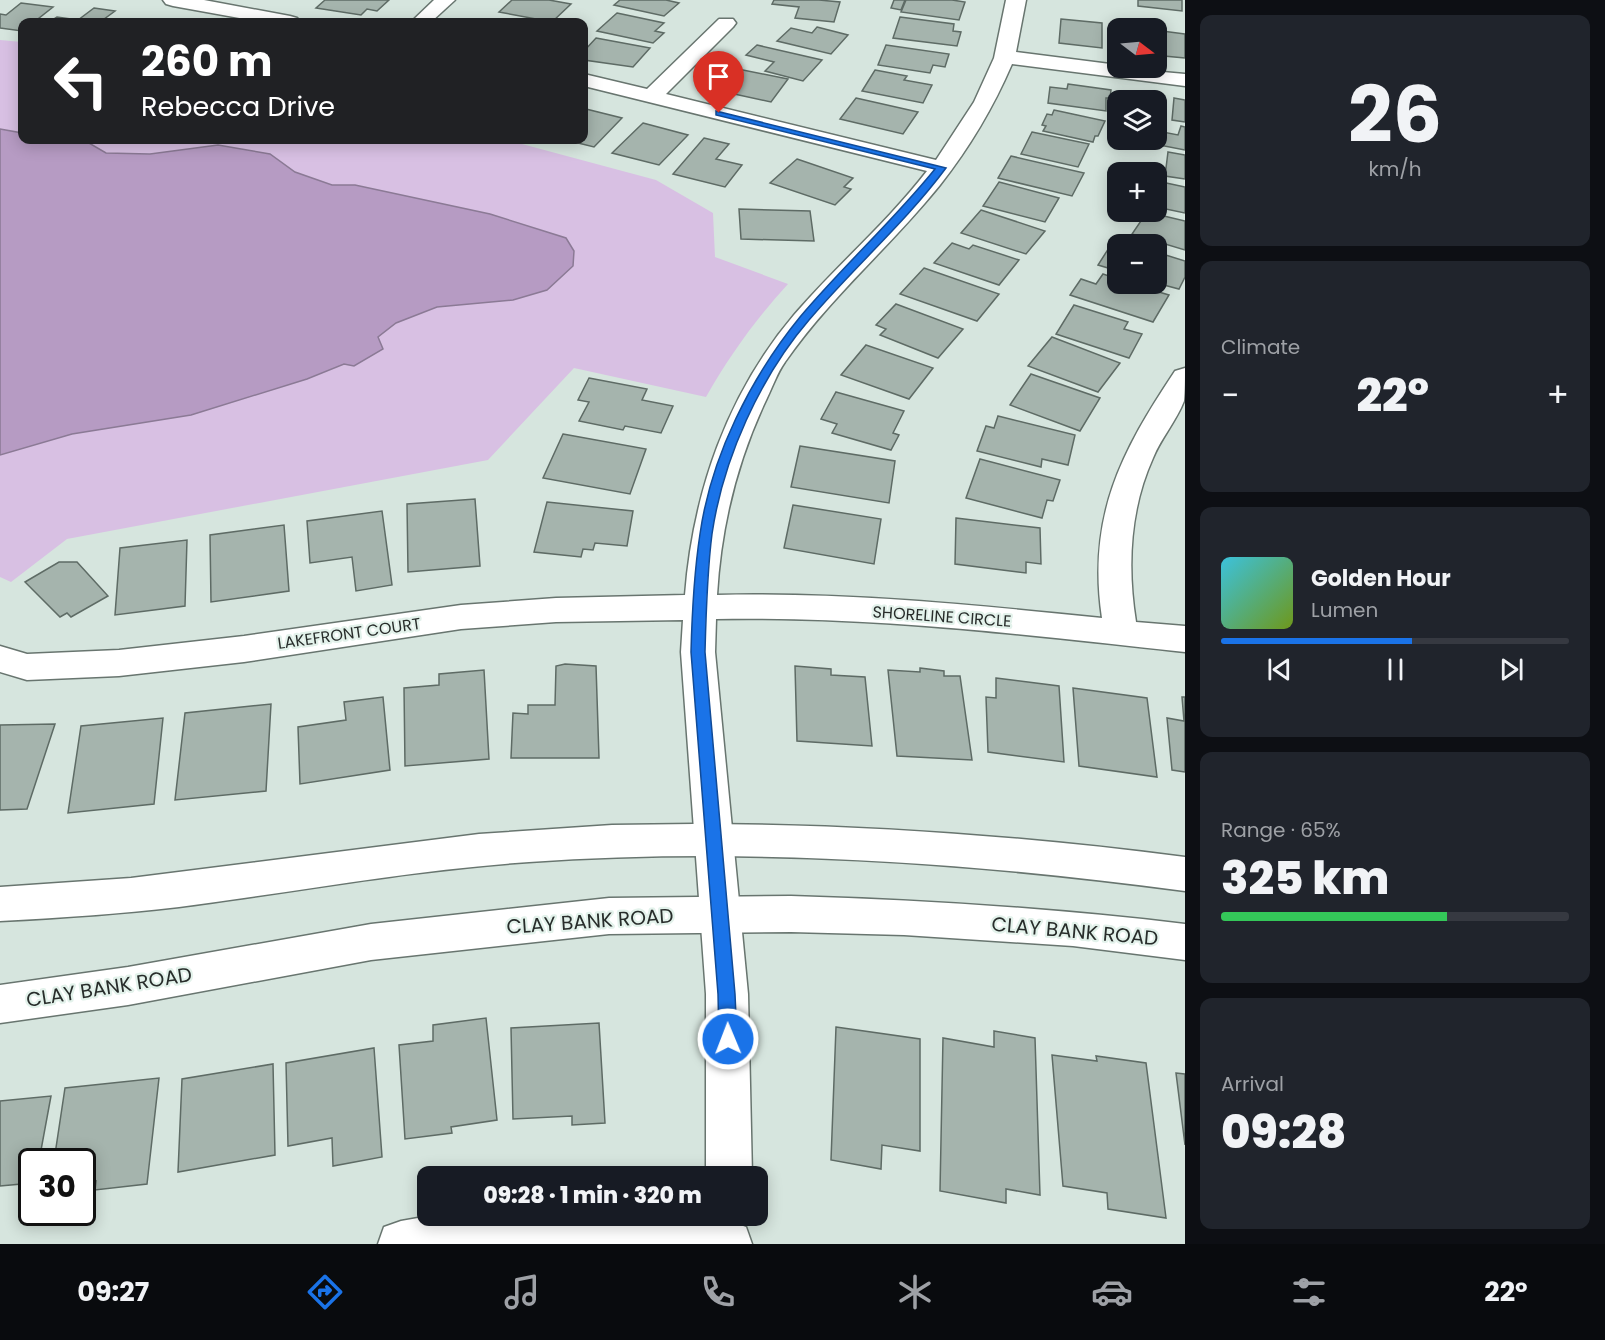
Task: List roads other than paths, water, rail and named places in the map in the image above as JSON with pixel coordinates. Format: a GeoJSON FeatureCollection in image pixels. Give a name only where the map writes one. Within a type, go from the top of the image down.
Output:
{"type":"FeatureCollection","features":[{"type":"Feature","properties":{"kind":"street"},"geometry":{"type":"LineString","coordinates":[[173,0],[269,18]]}},
{"type":"Feature","properties":{"kind":"street"},"geometry":{"type":"LineString","coordinates":[[425,18],[445,0]]}},
{"type":"Feature","properties":{"kind":"street"},"geometry":{"type":"LineString","coordinates":[[729,1166],[727,994],[698,652],[699,607],[706,532],[722,472],[742,418],[773,360],[805,318],[915,200],[941,168],[980,109],[1004,57],[1016,0]]}},
{"type":"Feature","properties":{"kind":"street"},"geometry":{"type":"LineString","coordinates":[[651,97],[726,23]]}},
{"type":"Feature","properties":{"kind":"street"},"geometry":{"type":"LineString","coordinates":[[1004,57],[1185,81]]}},
{"type":"Feature","properties":{"kind":"street"},"geometry":{"type":"LineString","coordinates":[[588,81],[941,168]]}},
{"type":"Feature","properties":{"kind":"street"},"geometry":{"type":"LineString","coordinates":[[1121,631],[1114,596],[1116,542],[1122,502],[1133,469],[1142,451],[1185,377]]}},
{"type":"Feature","properties":{"kind":"street","name":"SHORELINE CIRCLE"},"geometry":{"type":"LineString","coordinates":[[699,607],[762,606],[937,614],[1185,639]]}},
{"type":"Feature","properties":{"kind":"street","name":"LAKEFRONT COURT"},"geometry":{"type":"LineString","coordinates":[[0,659],[27,667],[119,663],[244,649],[461,617],[556,610],[699,607]]}},
{"type":"Feature","properties":{"kind":"street"},"geometry":{"type":"LineString","coordinates":[[0,904],[131,895],[399,858],[647,839],[780,838],[902,844],[1066,857],[1185,874]]}},
{"type":"Feature","properties":{"kind":"street","name":"CLAY BANK ROAD"},"geometry":{"type":"LineString","coordinates":[[0,1004],[128,986],[371,942],[609,916],[720,914],[904,917],[1073,928],[1185,942]]}},
{"type":"Feature","properties":{"kind":"street"},"geometry":{"type":"LineString","coordinates":[[401,1244],[506,1228],[584,1224],[726,1237]]}}]}
